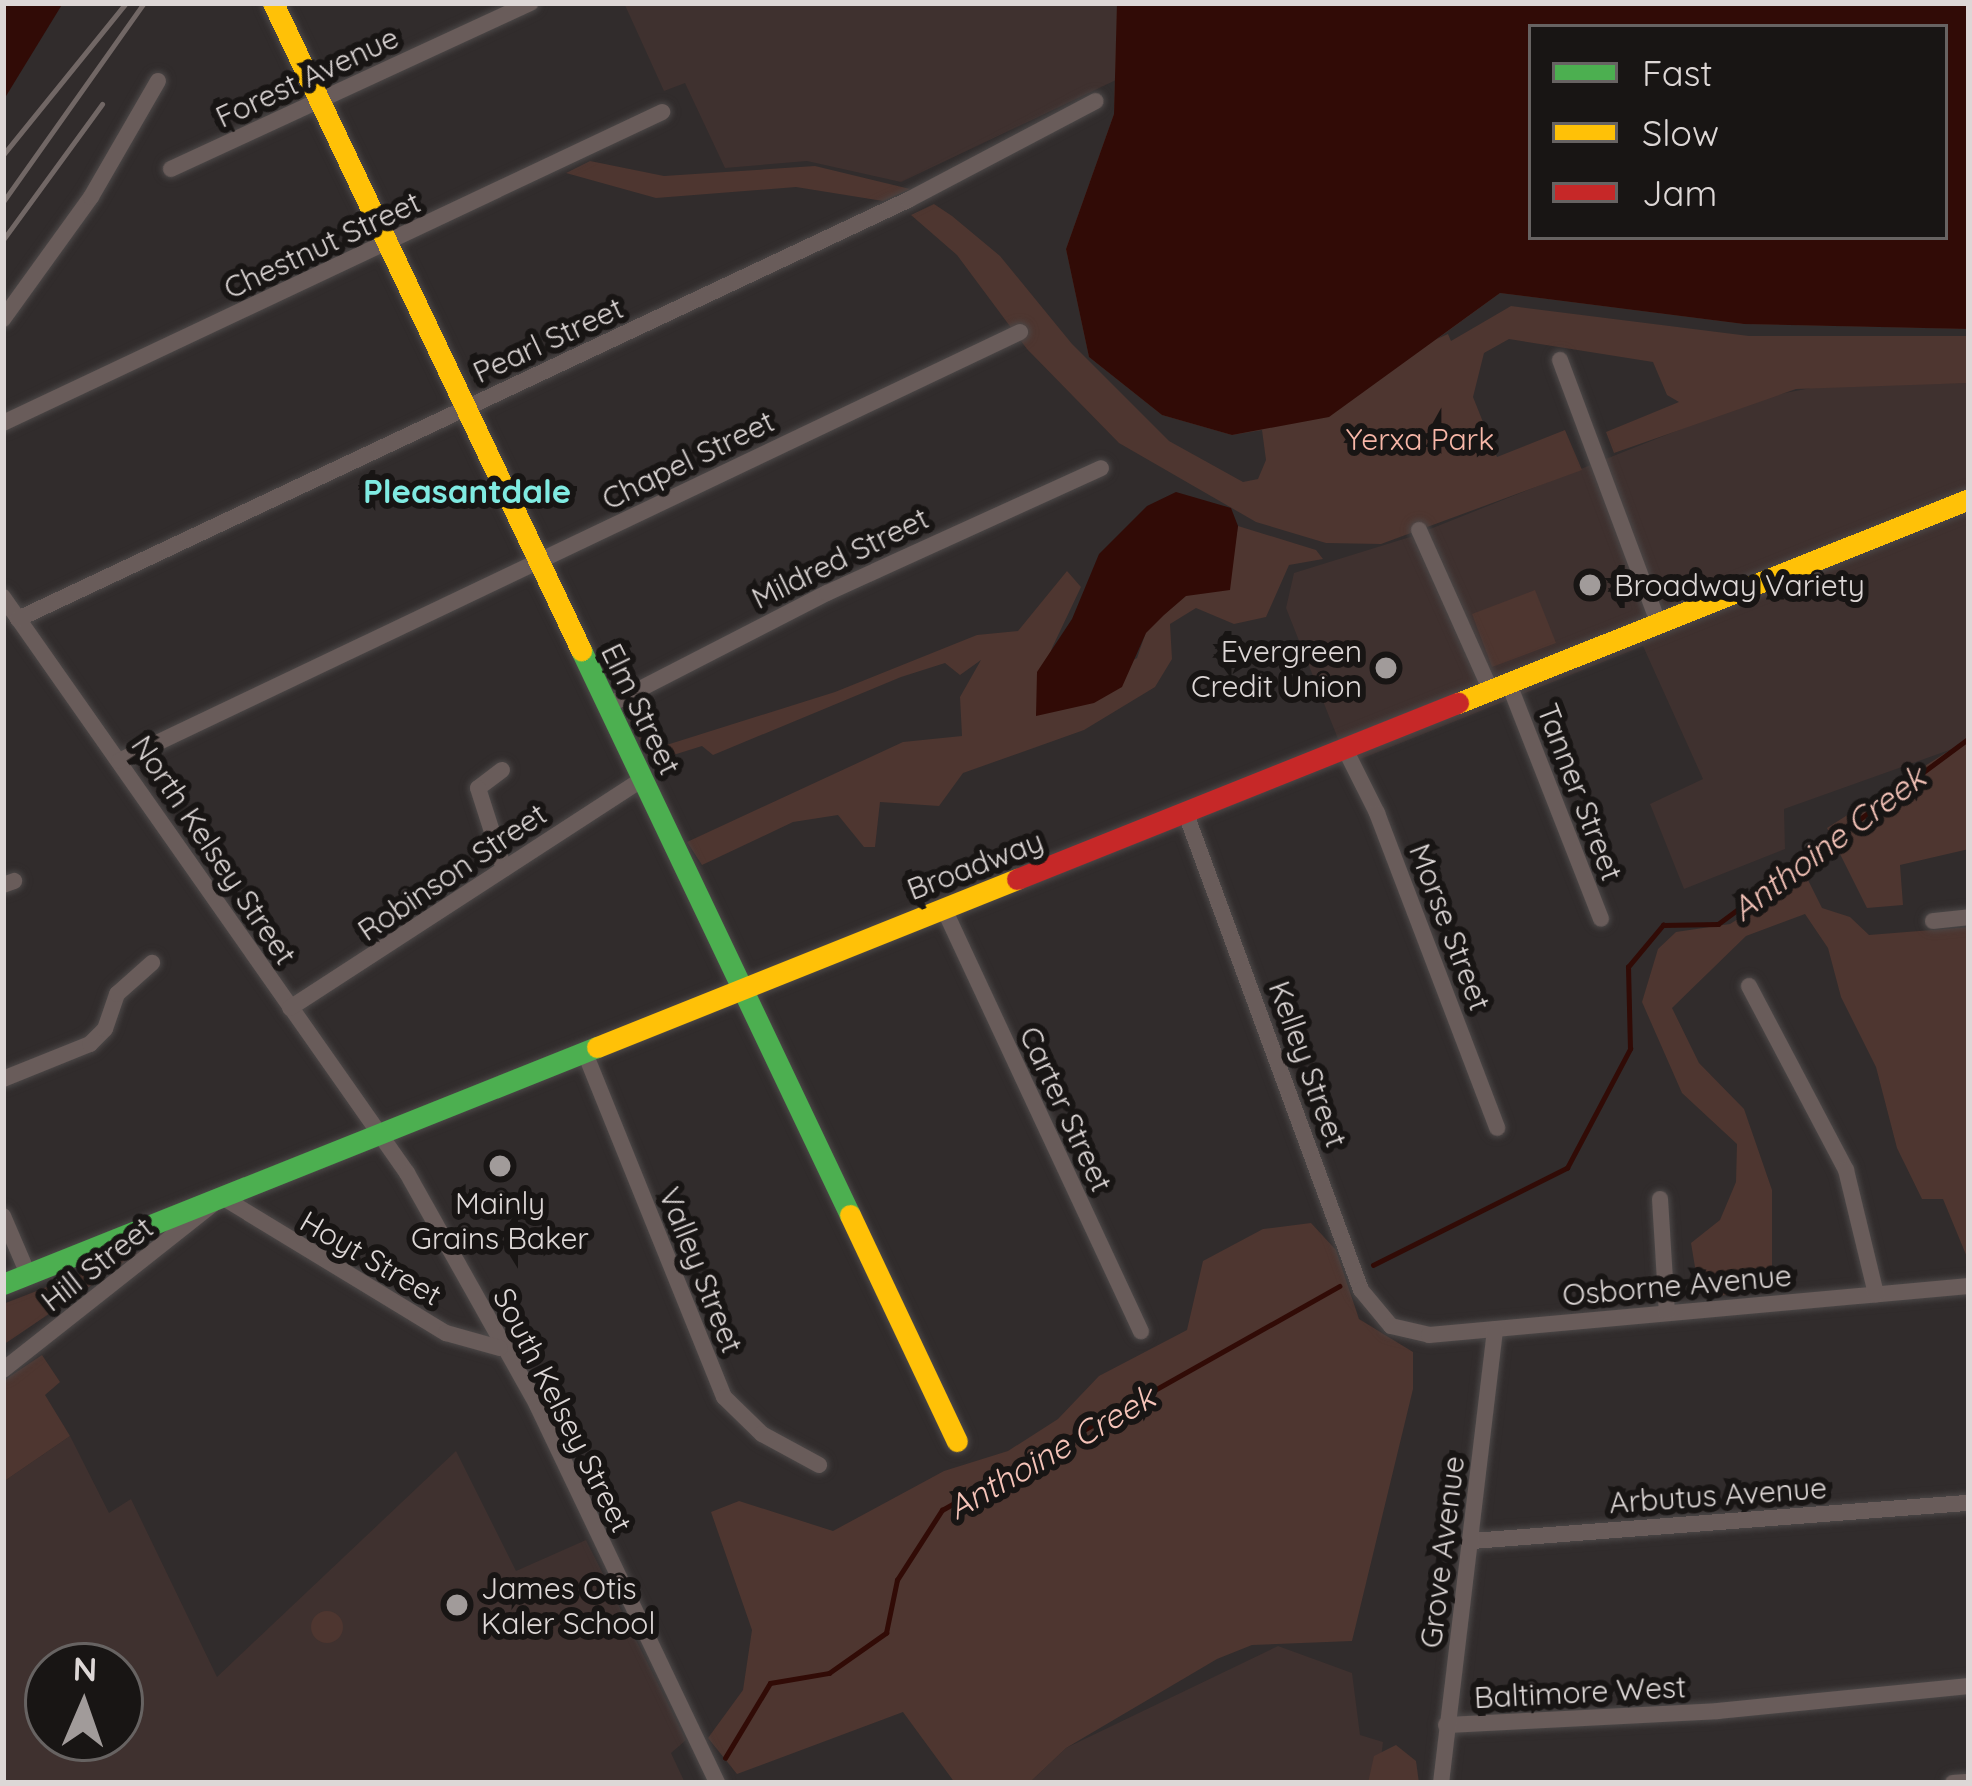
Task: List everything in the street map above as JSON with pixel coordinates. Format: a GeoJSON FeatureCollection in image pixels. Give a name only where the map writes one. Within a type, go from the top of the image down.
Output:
{"type":"FeatureCollection","features":[{"type":"Feature","properties":{"kind":"main road","name":"Elm Street"},"geometry":{"type":"LineString","coordinates":[[273,3],[957,1441]]}},
{"type":"Feature","properties":{"kind":"main road","name":"Broadway"},"geometry":{"type":"LineString","coordinates":[[3,1284],[1969,499]]}},
{"type":"Feature","properties":{"kind":"street","name":"Forest Avenue"},"geometry":{"type":"LineString","coordinates":[[171,169],[530,3]]}},
{"type":"Feature","properties":{"kind":"street"},"geometry":{"type":"LineString","coordinates":[[3,319],[91,196],[158,81]]}},
{"type":"Feature","properties":{"kind":"street","name":"Pearl Street"},"geometry":{"type":"LineString","coordinates":[[19,619],[929,190],[1096,101]]}},
{"type":"Feature","properties":{"kind":"street","name":"Chestnut Street"},"geometry":{"type":"LineString","coordinates":[[3,423],[662,112]]}},
{"type":"Feature","properties":{"kind":"street","name":"Chapel Street"},"geometry":{"type":"LineString","coordinates":[[119,761],[1020,332]]}},
{"type":"Feature","properties":{"kind":"street"},"geometry":{"type":"LineString","coordinates":[[1560,360],[1659,625]]}},
{"type":"Feature","properties":{"kind":"street","name":"Mildred Street"},"geometry":{"type":"LineString","coordinates":[[607,706],[826,592],[1101,468]]}},
{"type":"Feature","properties":{"kind":"street","name":"Tanner Street"},"geometry":{"type":"LineString","coordinates":[[1419,530],[1500,688],[1600,919]]}},
{"type":"Feature","properties":{"kind":"street","name":"North Kelsey Street"},"geometry":{"type":"LineString","coordinates":[[3,597],[379,1134]]}},
{"type":"Feature","properties":{"kind":"street","name":"Morse Street"},"geometry":{"type":"LineString","coordinates":[[1345,749],[1377,813],[1497,1128]]}},
{"type":"Feature","properties":{"kind":"street"},"geometry":{"type":"LineString","coordinates":[[502,770],[478,788],[504,869]]}},
{"type":"Feature","properties":{"kind":"street","name":"Robinson Street"},"geometry":{"type":"LineString","coordinates":[[290,1008],[642,779]]}},
{"type":"Feature","properties":{"kind":"street","name":"Kelley Street"},"geometry":{"type":"LineString","coordinates":[[1186,814],[1361,1290],[1391,1326]]}},
{"type":"Feature","properties":{"kind":"street","name":"Carter Street"},"geometry":{"type":"LineString","coordinates":[[944,909],[1141,1331]]}},
{"type":"Feature","properties":{"kind":"street"},"geometry":{"type":"LineString","coordinates":[[1934,921],[1969,917]]}},
{"type":"Feature","properties":{"kind":"street"},"geometry":{"type":"LineString","coordinates":[[3,1079],[90,1044],[105,1029],[117,994],[152,963]]}},
{"type":"Feature","properties":{"kind":"street"},"geometry":{"type":"LineString","coordinates":[[1749,986],[1846,1170],[1876,1294]]}},
{"type":"Feature","properties":{"kind":"street","name":"Valley Street"},"geometry":{"type":"LineString","coordinates":[[585,1053],[724,1397],[762,1434],[819,1465]]}},
{"type":"Feature","properties":{"kind":"street","name":"South Kelsey Street"},"geometry":{"type":"LineString","coordinates":[[379,1134],[537,1406],[717,1783]]}},
{"type":"Feature","properties":{"kind":"street","name":"Hoyt Street"},"geometry":{"type":"LineString","coordinates":[[222,1197],[446,1333],[500,1348]]}},
{"type":"Feature","properties":{"kind":"street","name":"Hill Street"},"geometry":{"type":"LineString","coordinates":[[3,1370],[222,1197]]}},
{"type":"Feature","properties":{"kind":"street"},"geometry":{"type":"LineString","coordinates":[[1660,1199],[1666,1312]]}},
{"type":"Feature","properties":{"kind":"street"},"geometry":{"type":"LineString","coordinates":[[3,1216],[28,1274]]}},
{"type":"Feature","properties":{"kind":"street","name":"Osborne Avenue"},"geometry":{"type":"LineString","coordinates":[[1391,1326],[1429,1335],[1969,1286]]}},
{"type":"Feature","properties":{"kind":"street","name":"Grove Avenue"},"geometry":{"type":"LineString","coordinates":[[1442,1783],[1495,1328]]}},
{"type":"Feature","properties":{"kind":"street","name":"Arbutus Avenue"},"geometry":{"type":"LineString","coordinates":[[1472,1541],[1969,1503]]}},
{"type":"Feature","properties":{"kind":"street","name":"Baltimore West"},"geometry":{"type":"LineString","coordinates":[[1446,1725],[1718,1711],[1969,1686]]}},
{"type":"Feature","properties":{"kind":"street"},"geometry":{"type":"LineString","coordinates":[[1953,1783],[1969,1782]]}},
{"type":"Feature","properties":{"kind":"shaded area"},"geometry":{"type":"Polygon","coordinates":[[[3,3],[63,3],[3,101],[3,3]]]}},
{"type":"Feature","properties":{"kind":"shaded area"},"geometry":{"type":"Polygon","coordinates":[[[624,3],[1117,3],[1116,80],[901,182],[807,161],[725,168],[685,83],[664,91],[624,3]]]}},
{"type":"Feature","properties":{"kind":"shaded area"},"geometry":{"type":"Polygon","coordinates":[[[1117,3],[1969,3],[1969,329],[1744,324],[1500,293],[1329,417],[1232,435],[1162,415],[1089,357],[1066,249],[1114,114],[1117,3]]]}},
{"type":"Feature","properties":{"kind":"shaded area"},"geometry":{"type":"Polygon","coordinates":[[[1969,383],[1969,738],[1955,748],[1784,809],[1785,849],[1684,889],[1650,804],[1703,779],[1643,646],[1348,764],[1286,608],[1294,573],[1410,537],[1759,398],[1827,385],[1969,383]]]}},
{"type":"Feature","properties":{"kind":"shaded area"},"geometry":{"type":"Polygon","coordinates":[[[1176,492],[1231,508],[1238,526],[1230,590],[1186,596],[1164,615],[1146,633],[1122,687],[1094,703],[1036,716],[1037,672],[1072,619],[1099,554],[1147,506],[1176,492]]]}},
{"type":"Feature","properties":{"kind":"shaded area","name":"James Otis Kaler School"},"geometry":{"type":"Polygon","coordinates":[[[70,1436],[109,1513],[131,1499],[217,1677],[456,1451],[516,1571],[586,1540],[686,1740],[671,1753],[685,1783],[3,1783],[3,1482],[70,1436]]]}},
{"type":"Feature","properties":{"kind":"shaded area"},"geometry":{"type":"Polygon","coordinates":[[[1278,1646],[1352,1673],[1360,1735],[1383,1742],[1378,1783],[1029,1783],[1066,1748],[1278,1646]]]}},
{"type":"Feature","properties":{"kind":"green space","name":"Yerxa Park"},"geometry":{"type":"Polygon","coordinates":[[[1117,3],[1969,3],[1969,329],[1744,324],[1500,293],[1437,339],[1448,334],[1451,341],[1511,306],[1749,336],[1969,336],[1969,383],[1796,389],[1614,453],[1606,432],[1679,402],[1667,395],[1653,362],[1509,339],[1484,353],[1473,397],[1497,457],[1565,430],[1582,470],[1381,544],[1326,543],[1256,522],[1119,443],[1027,349],[957,255],[911,215],[934,204],[952,216],[1000,256],[1072,344],[1169,441],[1243,482],[1258,479],[1266,460],[1262,430],[1232,435],[1162,415],[1089,357],[1066,249],[1114,114],[1117,3]]]}},
{"type":"Feature","properties":{"kind":"green space"},"geometry":{"type":"Polygon","coordinates":[[[590,161],[664,176],[815,166],[910,189],[883,201],[796,187],[656,198],[566,173],[590,161]]]}},
{"type":"Feature","properties":{"kind":"green space"},"geometry":{"type":"Polygon","coordinates":[[[1238,526],[1316,550],[1323,559],[1289,565],[1266,617],[1234,624],[1196,608],[1170,624],[1172,659],[1155,687],[1084,730],[963,773],[939,806],[880,802],[875,847],[864,847],[838,815],[793,822],[702,865],[687,842],[903,742],[962,736],[960,697],[981,660],[960,675],[945,663],[901,677],[713,755],[702,746],[651,762],[628,717],[641,710],[657,748],[835,692],[977,635],[1018,631],[1067,571],[1081,587],[1052,648],[1036,715],[1137,658],[1146,632],[1235,544],[1238,526]]]}},
{"type":"Feature","properties":{"kind":"green space"},"geometry":{"type":"Polygon","coordinates":[[[1535,590],[1556,643],[1492,667],[1472,614],[1535,590]]]}},
{"type":"Feature","properties":{"kind":"green space"},"geometry":{"type":"Polygon","coordinates":[[[1969,738],[1969,849],[1900,865],[1903,905],[1867,908],[1827,828],[1969,738]]]}},
{"type":"Feature","properties":{"kind":"green space"},"geometry":{"type":"Polygon","coordinates":[[[1806,876],[1822,908],[1850,917],[1869,935],[1969,927],[1969,1262],[1943,1199],[1922,1199],[1897,1148],[1876,1067],[1841,997],[1828,948],[1805,914],[1746,936],[1672,1008],[1699,1063],[1744,1109],[1772,1190],[1772,1291],[1716,1296],[1696,1273],[1691,1243],[1720,1220],[1736,1182],[1737,1144],[1682,1093],[1642,1002],[1658,949],[1676,932],[1730,924],[1806,876]]]}},
{"type":"Feature","properties":{"kind":"green space"},"geometry":{"type":"Polygon","coordinates":[[[1311,1223],[1336,1250],[1359,1319],[1413,1352],[1413,1389],[1352,1641],[1252,1645],[1217,1659],[1066,1748],[1029,1783],[955,1783],[903,1712],[737,1774],[708,1738],[743,1690],[752,1630],[711,1512],[739,1501],[833,1531],[944,1471],[1008,1451],[1058,1419],[1099,1376],[1187,1330],[1203,1261],[1263,1229],[1311,1223]]]}},
{"type":"Feature","properties":{"kind":"green space"},"geometry":{"type":"Polygon","coordinates":[[[145,1249],[3,1345],[3,1304],[145,1249]]]}},
{"type":"Feature","properties":{"kind":"green space"},"geometry":{"type":"Polygon","coordinates":[[[42,1355],[60,1382],[45,1395],[70,1436],[3,1482],[3,1381],[42,1355]]]}},
{"type":"Feature","properties":{"kind":"green space"},"geometry":{"type":"Polygon","coordinates":[[[327,1611],[338,1616],[343,1627],[338,1638],[327,1643],[316,1638],[311,1627],[316,1616],[327,1611]]]}},
{"type":"Feature","properties":{"kind":"green space"},"geometry":{"type":"Polygon","coordinates":[[[1396,1745],[1416,1761],[1419,1783],[1368,1783],[1374,1756],[1396,1745]]]}},
{"type":"Feature","properties":{"kind":"waterway","name":"Anthoine Creek"},"geometry":{"type":"LineString","coordinates":[[1373,1265],[1567,1168],[1630,1049],[1628,967],[1663,925],[1718,924],[1969,738]]}},
{"type":"Feature","properties":{"kind":"waterway","name":"Anthoine Creek"},"geometry":{"type":"LineString","coordinates":[[725,1758],[770,1683],[829,1673],[886,1633],[897,1580],[942,1510],[1339,1286]]}},
{"type":"Feature","properties":{"kind":"railway"},"geometry":{"type":"LineString","coordinates":[[3,155],[126,3]]}},
{"type":"Feature","properties":{"kind":"railway"},"geometry":{"type":"LineString","coordinates":[[3,202],[144,3]]}},
{"type":"Feature","properties":{"kind":"railway"},"geometry":{"type":"LineString","coordinates":[[3,240],[102,104]]}},
{"type":"Feature","properties":{"kind":"traffic: fast"},"geometry":{"type":"LineString","coordinates":[[581,650],[850,1215]]}},
{"type":"Feature","properties":{"kind":"traffic: fast"},"geometry":{"type":"LineString","coordinates":[[3,1284],[597,1047]]}},
{"type":"Feature","properties":{"kind":"traffic: slow"},"geometry":{"type":"LineString","coordinates":[[273,3],[581,650]]}},
{"type":"Feature","properties":{"kind":"traffic: slow"},"geometry":{"type":"LineString","coordinates":[[1458,703],[1969,499]]}},
{"type":"Feature","properties":{"kind":"traffic: slow"},"geometry":{"type":"LineString","coordinates":[[597,1047],[1017,879]]}},
{"type":"Feature","properties":{"kind":"traffic: slow"},"geometry":{"type":"LineString","coordinates":[[850,1215],[957,1441]]}},
{"type":"Feature","properties":{"kind":"traffic: jam"},"geometry":{"type":"LineString","coordinates":[[1017,879],[1458,703]]}},
{"type":"Feature","properties":{"kind":"place","name":"Broadway Variety"},"geometry":{"type":"Point","coordinates":[1590,585]}},
{"type":"Feature","properties":{"kind":"place","name":"Evergreen Credit Union"},"geometry":{"type":"Point","coordinates":[1386,668]}},
{"type":"Feature","properties":{"kind":"place","name":"Mainly Grains Baker"},"geometry":{"type":"Point","coordinates":[500,1166]}},
{"type":"Feature","properties":{"kind":"place","name":"James Otis Kaler School"},"geometry":{"type":"Point","coordinates":[457,1605]}},
{"type":"Feature","properties":{"kind":"district","name":"Pleasantdale"},"geometry":{"type":"Point","coordinates":[467,491]}}]}
